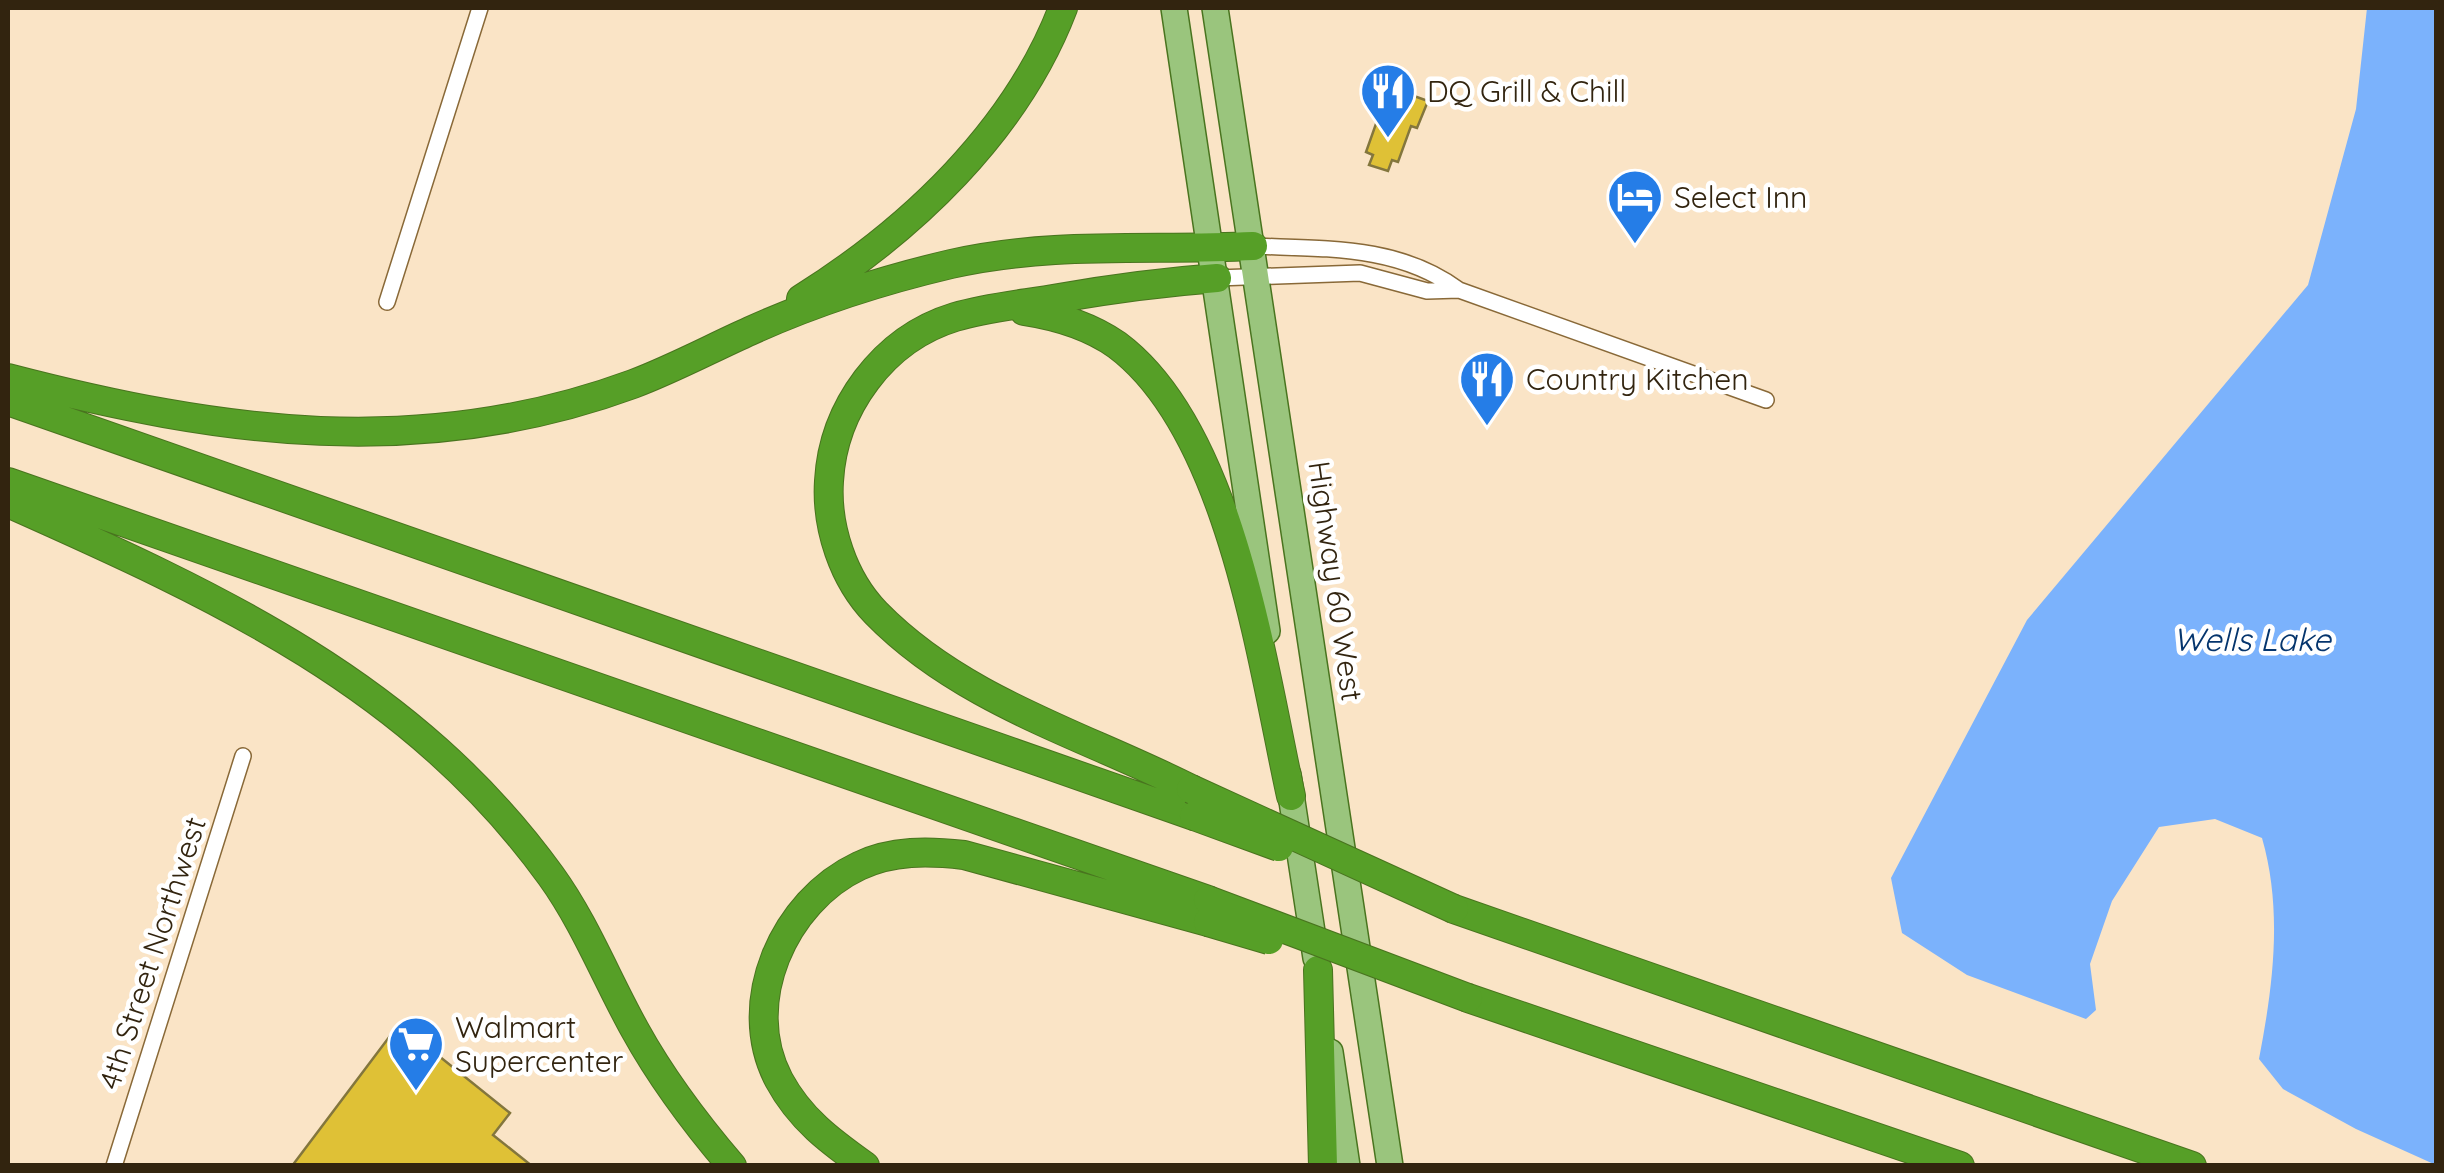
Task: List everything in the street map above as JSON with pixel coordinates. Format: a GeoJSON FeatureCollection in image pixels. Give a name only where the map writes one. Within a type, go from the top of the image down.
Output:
{"type":"FeatureCollection","features":[{"type":"Feature","properties":{"kind":"highway"},"geometry":{"type":"LineString","coordinates":[[746,332],[835,278],[922,209],[978,150],[1028,78],[1063,8]]}},
{"type":"Feature","properties":{"kind":"highway"},"geometry":{"type":"LineString","coordinates":[[8,378],[130,410],[277,432],[382,433],[515,415],[631,384],[746,332],[871,286],[954,264],[1092,247],[1253,246]]}},
{"type":"Feature","properties":{"kind":"highway"},"geometry":{"type":"LineString","coordinates":[[1192,803],[961,679],[873,610],[851,578],[835,542],[828,502],[830,461],[841,422],[860,388],[886,359],[918,334],[954,318],[993,309],[1217,278]]}},
{"type":"Feature","properties":{"kind":"highway"},"geometry":{"type":"LineString","coordinates":[[993,309],[1058,317],[1088,329],[1117,346],[1142,368],[1174,414],[1225,514],[1242,569],[1290,796]]}},
{"type":"Feature","properties":{"kind":"highway"},"geometry":{"type":"LineString","coordinates":[[8,401],[1192,803],[1454,909],[2192,1166]]}},
{"type":"Feature","properties":{"kind":"highway"},"geometry":{"type":"LineString","coordinates":[[8,482],[1208,911],[1960,1166]]}},
{"type":"Feature","properties":{"kind":"highway"},"geometry":{"type":"LineString","coordinates":[[8,503],[234,610],[322,659],[451,764],[500,814],[553,878],[665,1080],[732,1166]]}},
{"type":"Feature","properties":{"kind":"highway"},"geometry":{"type":"LineString","coordinates":[[865,1166],[818,1132],[794,1106],[776,1076],[767,1042],[764,1006],[770,971],[803,909],[829,884],[860,865],[928,851],[1208,911]]}},
{"type":"Feature","properties":{"kind":"highway"},"geometry":{"type":"LineString","coordinates":[[1318,970],[1323,1166]]}},
{"type":"Feature","properties":{"kind":"main road"},"geometry":{"type":"LineString","coordinates":[[1174,8],[1347,1166]]}},
{"type":"Feature","properties":{"kind":"main road","name":"Highway 60 West"},"geometry":{"type":"LineString","coordinates":[[1214,8],[1258,277],[1390,1166]]}},
{"type":"Feature","properties":{"kind":"street"},"geometry":{"type":"LineString","coordinates":[[387,302],[480,8]]}},
{"type":"Feature","properties":{"kind":"street"},"geometry":{"type":"LineString","coordinates":[[1253,246],[1382,256],[1433,272],[1458,290],[1766,400]]}},
{"type":"Feature","properties":{"kind":"street"},"geometry":{"type":"LineString","coordinates":[[1217,278],[1360,273],[1427,291],[1458,290]]}},
{"type":"Feature","properties":{"kind":"street","name":"4th Street Northwest"},"geometry":{"type":"LineString","coordinates":[[114,1166],[244,756]]}},
{"type":"Feature","properties":{"kind":"water","name":"Wells Lake"},"geometry":{"type":"Polygon","coordinates":[[[2367,8],[2436,8],[2436,1165],[2356,1129],[2283,1089],[2259,1059],[2274,948],[2272,893],[2262,838],[2215,819],[2159,827],[2112,901],[2090,964],[2096,1010],[2086,1019],[1967,975],[1902,933],[1891,878],[2027,620],[2308,285],[2356,109],[2367,8]]]}},
{"type":"Feature","properties":{"kind":"building","name":"DQ Grill & Chill"},"geometry":{"type":"Polygon","coordinates":[[[1389,87],[1428,101],[1417,128],[1411,126],[1398,162],[1392,160],[1388,171],[1369,165],[1373,155],[1366,152],[1389,87]]]}},
{"type":"Feature","properties":{"kind":"building","name":"Walmart Supercenter"},"geometry":{"type":"Polygon","coordinates":[[[399,1024],[510,1113],[493,1135],[532,1166],[292,1166],[399,1024]]]}},
{"type":"Feature","properties":{"kind":"place","name":"DQ Grill & Chill"},"geometry":{"type":"Point","coordinates":[1388,140]}},
{"type":"Feature","properties":{"kind":"place","name":"Select Inn"},"geometry":{"type":"Point","coordinates":[1635,246]}},
{"type":"Feature","properties":{"kind":"place","name":"Country Kitchen"},"geometry":{"type":"Point","coordinates":[1487,428]}},
{"type":"Feature","properties":{"kind":"place","name":"Walmart Supercenter"},"geometry":{"type":"Point","coordinates":[416,1093]}}]}
